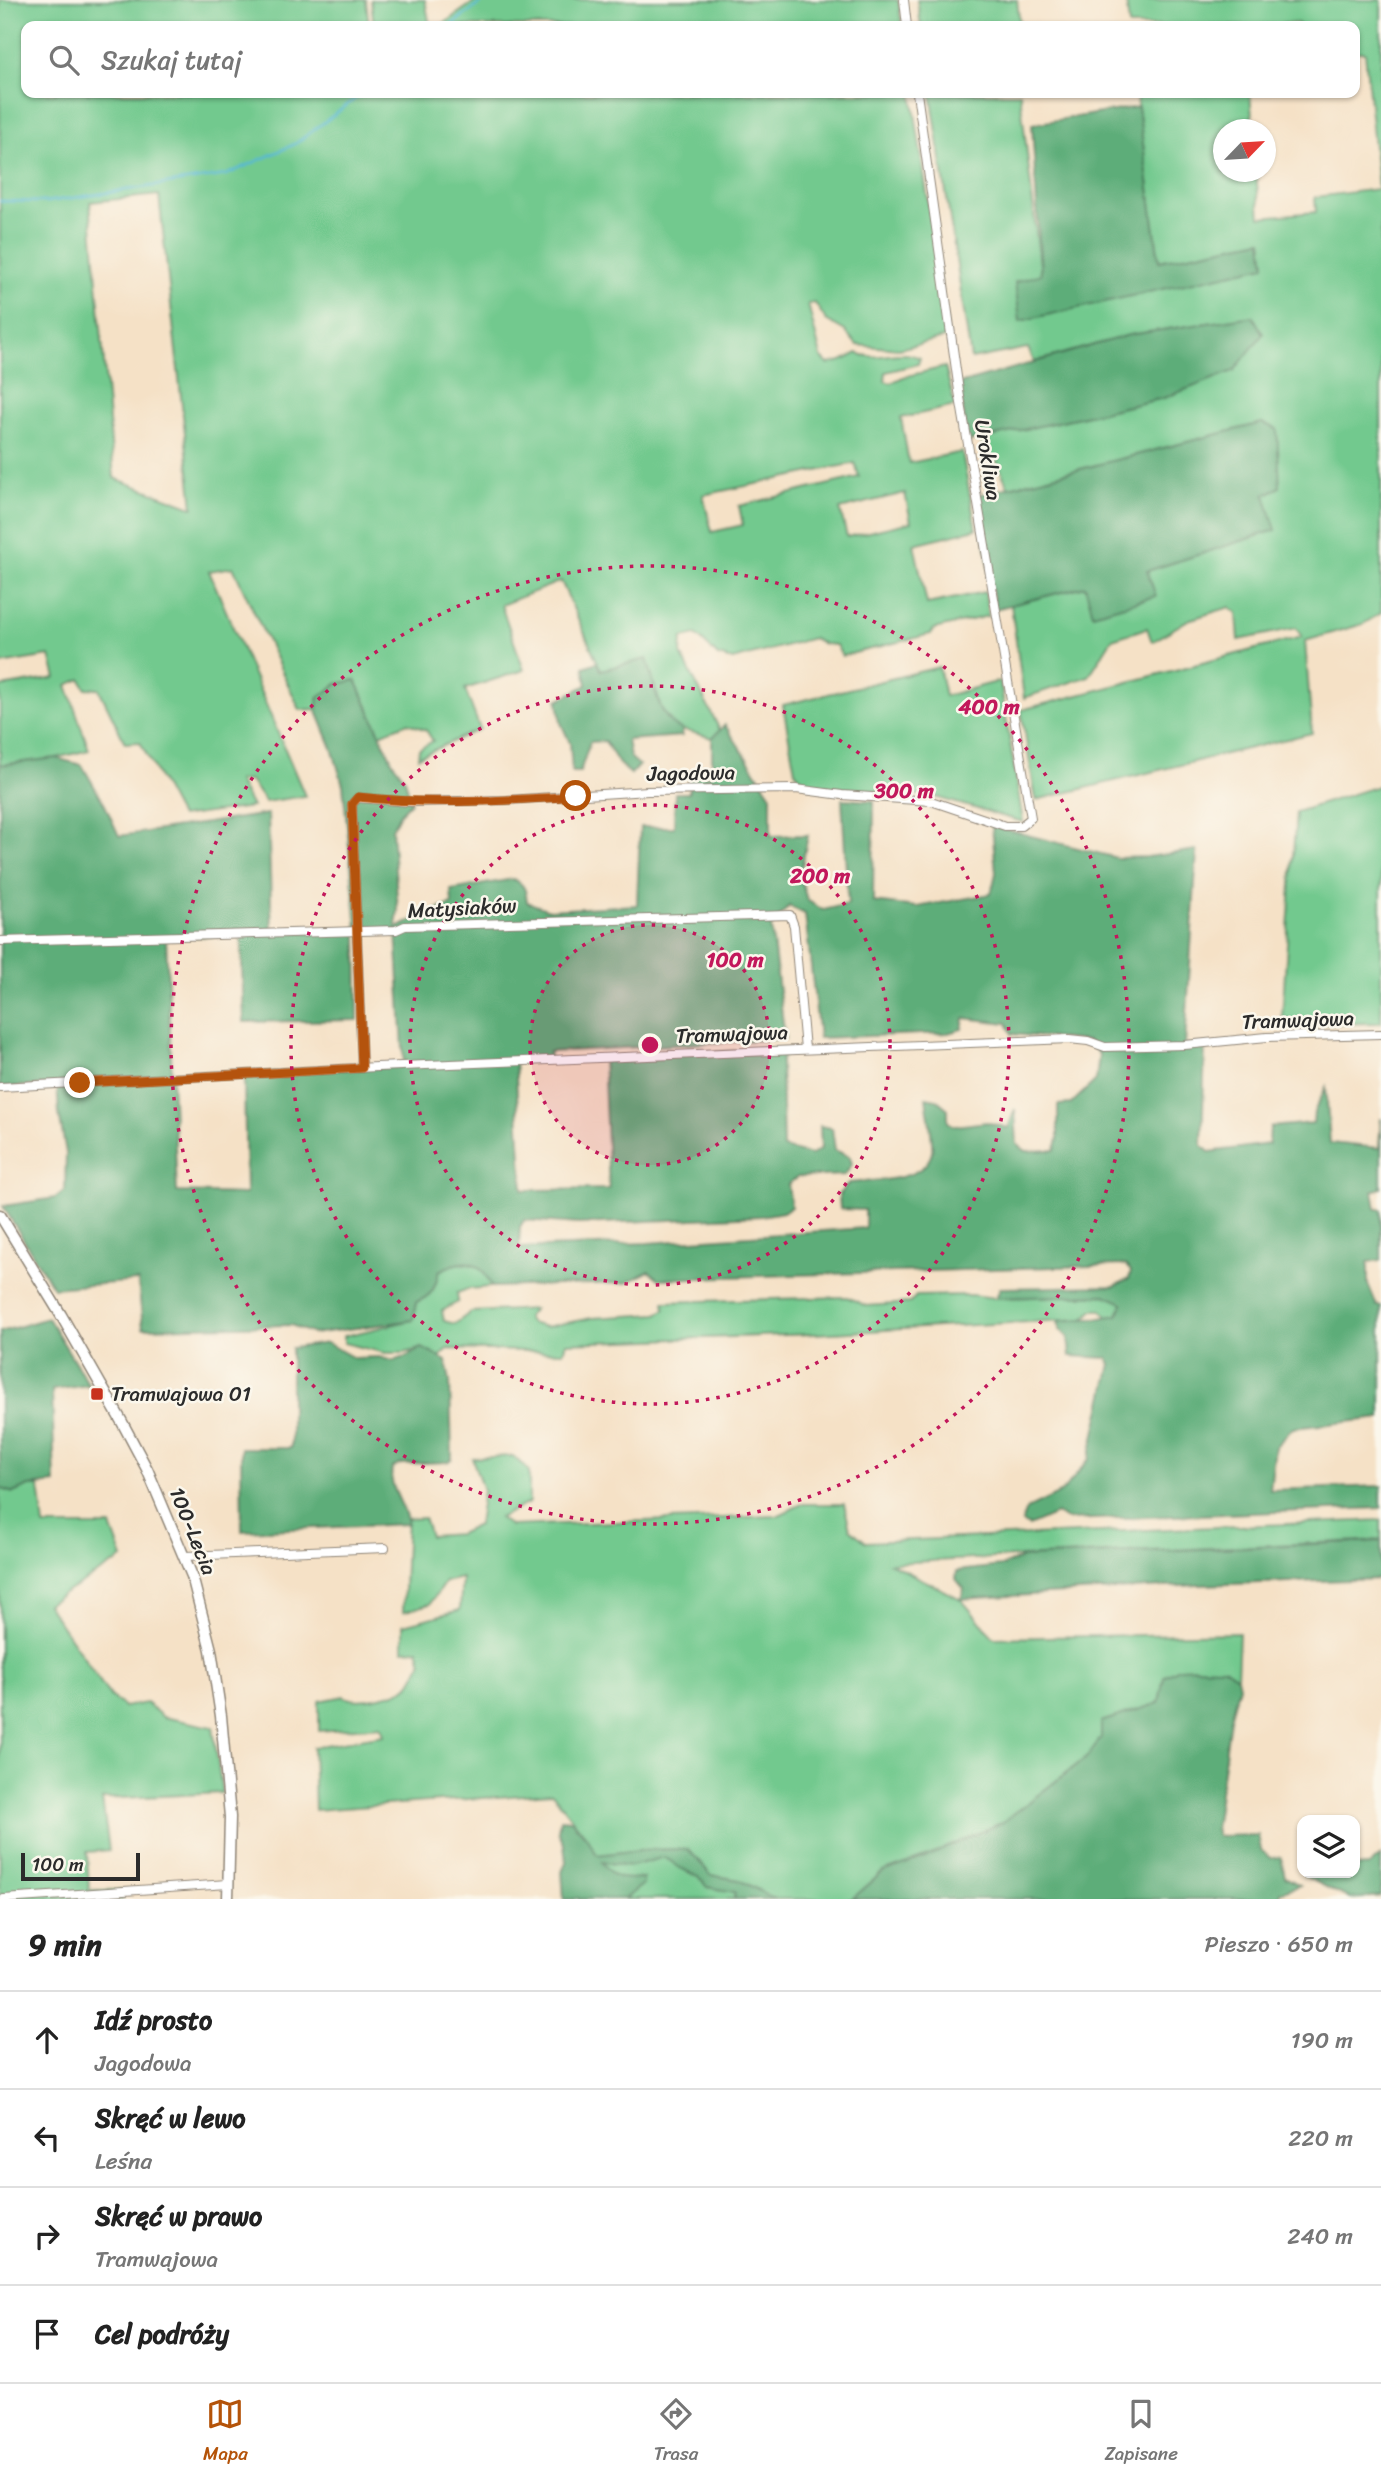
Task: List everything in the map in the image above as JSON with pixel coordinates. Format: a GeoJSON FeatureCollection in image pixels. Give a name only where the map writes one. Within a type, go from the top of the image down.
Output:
{"type":"FeatureCollection","features":[{"type":"Feature","properties":{"kind":"street"},"geometry":{"type":"LineString","coordinates":[[904,0],[906,21]]}},
{"type":"Feature","properties":{"kind":"street","name":"Urokliwa"},"geometry":{"type":"LineString","coordinates":[[918,98],[959,391],[1031,818],[1021,826]]}},
{"type":"Feature","properties":{"kind":"street","name":"Jagodowa"},"geometry":{"type":"LineString","coordinates":[[358,930],[352,804],[358,797],[411,802],[507,800],[648,791],[796,789],[931,801],[1006,826],[1021,826]]}},
{"type":"Feature","properties":{"kind":"street","name":"Matysiaków"},"geometry":{"type":"LineString","coordinates":[[0,941],[790,915],[794,926],[805,1049]]}},
{"type":"Feature","properties":{"kind":"street"},"geometry":{"type":"LineString","coordinates":[[358,930],[362,1068]]}},
{"type":"Feature","properties":{"kind":"street","name":"Tramwajowa"},"geometry":{"type":"LineString","coordinates":[[0,1087],[805,1049],[1069,1039],[1105,1046],[1185,1045],[1267,1037],[1381,1034]]}},
{"type":"Feature","properties":{"kind":"street","name":"100-Lecia"},"geometry":{"type":"LineString","coordinates":[[0,1215],[122,1422],[186,1556],[206,1625],[221,1716],[230,1817],[228,1899]]}},
{"type":"Feature","properties":{"kind":"street"},"geometry":{"type":"LineString","coordinates":[[186,1556],[385,1548]]}},
{"type":"Feature","properties":{"kind":"street"},"geometry":{"type":"LineString","coordinates":[[4,1899],[228,1884]]}},
{"type":"Feature","properties":{"kind":"green space"},"geometry":{"type":"Polygon","coordinates":[[[0,0],[366,0],[368,21],[21,21],[21,98],[913,98],[948,337],[899,349],[857,345],[845,331],[826,320],[815,303],[808,304],[821,357],[828,364],[842,361],[857,353],[865,356],[904,354],[920,358],[918,364],[886,372],[885,381],[891,383],[903,377],[945,367],[955,406],[901,418],[909,463],[962,452],[976,529],[914,544],[927,604],[985,592],[988,616],[934,629],[931,634],[842,656],[836,645],[824,644],[813,638],[733,660],[718,656],[696,635],[682,638],[681,654],[720,730],[712,738],[676,728],[661,708],[647,659],[601,670],[561,581],[501,605],[524,670],[465,689],[480,729],[418,757],[419,749],[433,741],[426,730],[408,723],[380,734],[356,680],[337,684],[319,697],[316,709],[300,710],[233,567],[209,571],[305,796],[265,802],[250,781],[238,781],[252,807],[180,817],[140,742],[125,743],[99,689],[85,688],[81,679],[67,685],[89,750],[56,758],[0,765],[0,687],[56,678],[50,656],[0,664],[0,0]],[[159,195],[90,202],[114,478],[193,507],[159,195]],[[855,463],[703,495],[712,532],[743,525],[739,506],[859,477],[855,463]],[[905,493],[840,509],[847,537],[911,522],[905,493]]]}},
{"type":"Feature","properties":{"kind":"green space"},"geometry":{"type":"Polygon","coordinates":[[[371,0],[425,0],[429,21],[373,21],[371,0]]]}},
{"type":"Feature","properties":{"kind":"green space"},"geometry":{"type":"Polygon","coordinates":[[[477,0],[898,0],[901,21],[447,21],[477,0]]]}},
{"type":"Feature","properties":{"kind":"green space"},"geometry":{"type":"Polygon","coordinates":[[[917,0],[1017,0],[1019,21],[920,21],[917,0]]]}},
{"type":"Feature","properties":{"kind":"green space"},"geometry":{"type":"Polygon","coordinates":[[[1126,0],[1381,0],[1381,613],[1363,624],[1305,641],[1312,733],[1036,800],[1021,710],[1302,637],[1296,628],[1239,640],[1237,613],[1230,607],[1188,620],[1152,642],[1147,628],[1112,639],[1089,676],[1024,698],[1011,605],[1086,586],[1155,596],[1147,571],[1275,530],[1265,494],[1262,423],[1008,487],[995,457],[985,458],[981,439],[1164,398],[1253,316],[1129,335],[1034,362],[1028,348],[971,359],[932,98],[1021,98],[1041,274],[1265,266],[1262,240],[1159,261],[1137,98],[1250,98],[1252,119],[1213,119],[1213,182],[1257,182],[1260,217],[1316,212],[1315,197],[1378,189],[1365,52],[1360,52],[1360,21],[1128,21],[1126,0]]]}},
{"type":"Feature","properties":{"kind":"green space"},"geometry":{"type":"Polygon","coordinates":[[[1138,107],[1159,261],[1262,240],[1265,266],[1020,321],[1015,282],[1041,274],[1032,124],[1138,107]]]}},
{"type":"Feature","properties":{"kind":"green space"},"geometry":{"type":"Polygon","coordinates":[[[1253,316],[1263,334],[1234,371],[1164,398],[968,442],[959,384],[1129,335],[1253,316]]]}},
{"type":"Feature","properties":{"kind":"green space"},"geometry":{"type":"Polygon","coordinates":[[[1262,423],[1277,429],[1280,487],[1265,495],[1276,530],[1147,571],[1156,596],[1093,614],[1085,586],[995,609],[978,495],[1262,423]]]}},
{"type":"Feature","properties":{"kind":"green space"},"geometry":{"type":"Polygon","coordinates":[[[647,659],[662,709],[674,725],[682,729],[682,736],[627,740],[630,757],[639,765],[631,774],[619,764],[605,741],[590,742],[580,772],[572,772],[570,743],[561,723],[558,700],[587,685],[584,667],[597,662],[601,670],[647,659]]]}},
{"type":"Feature","properties":{"kind":"green space"},"geometry":{"type":"Polygon","coordinates":[[[939,667],[945,696],[1000,681],[1023,822],[932,796],[808,786],[795,771],[783,705],[939,667]]]}},
{"type":"Feature","properties":{"kind":"green space"},"geometry":{"type":"Polygon","coordinates":[[[356,680],[392,761],[405,779],[411,802],[400,813],[392,829],[398,910],[396,929],[422,915],[452,904],[451,890],[513,879],[524,888],[527,902],[549,910],[637,905],[640,827],[674,827],[675,793],[689,793],[689,775],[712,776],[712,738],[725,725],[771,795],[771,836],[808,835],[800,876],[807,900],[823,910],[848,904],[842,799],[874,801],[873,902],[917,907],[991,894],[996,873],[992,826],[1117,858],[1197,850],[1185,1045],[1205,1045],[1202,1145],[1209,1152],[1269,1144],[1270,1127],[1313,1123],[1314,1112],[1326,1087],[1330,1143],[1379,1148],[1381,1118],[1381,1188],[1373,1191],[1376,1209],[1381,1209],[1381,1260],[1368,1262],[1368,1284],[1377,1306],[1381,1306],[1381,1418],[1293,1428],[1275,1447],[1270,1490],[1381,1486],[1381,1508],[1067,1520],[1056,1514],[1029,1526],[1022,1523],[1027,1509],[1062,1492],[1089,1459],[1111,1364],[1107,1358],[1070,1356],[1068,1336],[1060,1330],[1058,1321],[1117,1315],[1123,1303],[1105,1295],[996,1298],[1000,1288],[1114,1286],[1129,1279],[1131,1271],[1125,1265],[659,1279],[649,1271],[626,1283],[492,1287],[477,1266],[465,1263],[439,1271],[432,1291],[416,1302],[413,1320],[313,1334],[291,1325],[143,1328],[138,1281],[53,1288],[3,1206],[55,1198],[65,1190],[66,1153],[57,1085],[0,1087],[0,765],[56,758],[82,765],[119,836],[268,814],[272,933],[357,930],[343,785],[316,709],[319,697],[337,684],[356,680]],[[789,906],[771,926],[785,1039],[549,1052],[550,1060],[515,1061],[523,1190],[609,1189],[603,1057],[787,1049],[781,1061],[783,1148],[811,1155],[821,1149],[820,1126],[832,1128],[835,1150],[850,1157],[852,1164],[845,1175],[798,1177],[788,1184],[791,1207],[783,1212],[761,1216],[579,1224],[524,1220],[520,1227],[519,1248],[647,1243],[865,1228],[865,1210],[840,1209],[839,1194],[849,1183],[909,1175],[927,1162],[932,1148],[926,1097],[936,1099],[948,1109],[948,1122],[955,1126],[987,1122],[1008,1128],[1015,1109],[1017,1144],[1026,1151],[1055,1150],[1058,1139],[1058,1105],[1071,1104],[1096,1080],[1099,1054],[1088,1041],[1012,1034],[1007,1023],[964,1018],[962,1029],[948,1033],[819,1038],[805,914],[789,906]],[[357,931],[358,1020],[244,1022],[241,935],[166,938],[177,1192],[246,1194],[244,1075],[404,1066],[396,931],[357,931]]]}},
{"type":"Feature","properties":{"kind":"green space"},"geometry":{"type":"Polygon","coordinates":[[[1381,785],[1381,1023],[1303,1024],[1282,1017],[1296,812],[1381,785]]]}},
{"type":"Feature","properties":{"kind":"green space"},"geometry":{"type":"Polygon","coordinates":[[[455,1263],[479,1268],[492,1287],[457,1293],[458,1302],[442,1311],[444,1321],[455,1324],[471,1312],[534,1309],[527,1317],[530,1323],[545,1327],[592,1318],[657,1314],[665,1309],[664,1302],[847,1297],[866,1306],[910,1303],[916,1296],[971,1295],[996,1298],[1105,1295],[1123,1302],[1117,1315],[1107,1317],[1102,1310],[1093,1310],[1084,1319],[814,1334],[566,1343],[563,1352],[448,1349],[439,1357],[422,1348],[404,1353],[385,1353],[344,1343],[344,1336],[413,1320],[416,1302],[432,1290],[439,1271],[455,1263]]]}},
{"type":"Feature","properties":{"kind":"green space"},"geometry":{"type":"Polygon","coordinates":[[[48,1318],[89,1385],[52,1390],[55,1483],[29,1486],[13,1493],[0,1488],[0,1332],[48,1318]]]}},
{"type":"Feature","properties":{"kind":"green space"},"geometry":{"type":"Polygon","coordinates":[[[327,1343],[354,1358],[379,1357],[393,1361],[422,1348],[446,1361],[450,1381],[452,1459],[447,1462],[401,1464],[392,1468],[392,1483],[408,1524],[242,1531],[241,1448],[291,1448],[291,1348],[327,1343]]]}},
{"type":"Feature","properties":{"kind":"green space"},"geometry":{"type":"Polygon","coordinates":[[[513,1456],[529,1471],[529,1503],[499,1518],[510,1526],[777,1516],[802,1504],[844,1504],[850,1529],[866,1542],[1381,1520],[1381,1540],[890,1563],[961,1599],[994,1638],[1239,1633],[1237,1677],[1224,1668],[1179,1668],[1162,1692],[1159,1703],[1101,1722],[1101,1738],[1086,1758],[1003,1822],[931,1855],[883,1872],[852,1899],[775,1899],[739,1880],[711,1875],[688,1849],[640,1850],[597,1855],[588,1839],[552,1793],[315,1810],[313,1747],[384,1735],[381,1726],[319,1731],[319,1701],[344,1696],[358,1700],[376,1698],[408,1686],[422,1662],[418,1649],[403,1650],[403,1625],[460,1610],[462,1578],[445,1582],[430,1604],[403,1612],[407,1519],[424,1518],[430,1536],[459,1534],[478,1525],[483,1490],[472,1458],[513,1456]]]}},
{"type":"Feature","properties":{"kind":"green space"},"geometry":{"type":"Polygon","coordinates":[[[29,1486],[39,1486],[44,1526],[111,1526],[123,1558],[47,1604],[110,1696],[124,1707],[146,1703],[163,1717],[213,1727],[222,1793],[102,1799],[109,1850],[87,1852],[89,1890],[121,1890],[122,1899],[0,1899],[0,1488],[13,1493],[29,1486]]]}},
{"type":"Feature","properties":{"kind":"green space"},"geometry":{"type":"Polygon","coordinates":[[[1381,1541],[1381,1579],[1198,1585],[961,1599],[964,1589],[956,1579],[957,1571],[1002,1566],[1024,1557],[1381,1541]]]}},
{"type":"Feature","properties":{"kind":"green space"},"geometry":{"type":"Polygon","coordinates":[[[1179,1668],[1224,1668],[1237,1677],[1239,1686],[1230,1719],[1215,1829],[1217,1836],[1258,1835],[1261,1850],[1270,1858],[1281,1857],[1285,1877],[1300,1885],[1280,1892],[1280,1899],[852,1899],[883,1872],[931,1855],[1003,1822],[1086,1758],[1101,1738],[1101,1722],[1159,1703],[1164,1676],[1179,1668]]]}},
{"type":"Feature","properties":{"kind":"green space"},"geometry":{"type":"Polygon","coordinates":[[[560,1819],[571,1820],[588,1839],[597,1855],[640,1850],[688,1849],[711,1875],[739,1880],[775,1899],[734,1899],[735,1892],[707,1887],[699,1877],[665,1857],[631,1866],[602,1862],[610,1872],[620,1878],[643,1878],[643,1884],[625,1899],[564,1899],[562,1872],[566,1862],[564,1844],[558,1831],[560,1819]]]}},
{"type":"Feature","properties":{"kind":"green space"},"geometry":{"type":"Polygon","coordinates":[[[1381,1856],[1381,1896],[1350,1899],[1308,1878],[1360,1878],[1360,1867],[1369,1866],[1381,1856]]]}},
{"type":"Feature","properties":{"kind":"green space"},"geometry":{"type":"Polygon","coordinates":[[[665,1857],[699,1877],[707,1887],[735,1892],[734,1899],[625,1899],[623,1880],[610,1874],[601,1862],[631,1866],[665,1857]]]}},
{"type":"Feature","properties":{"kind":"waterway"},"geometry":{"type":"LineString","coordinates":[[457,21],[485,0]]}},
{"type":"Feature","properties":{"kind":"waterway"},"geometry":{"type":"LineString","coordinates":[[0,201],[46,202],[226,175],[295,144],[356,98]]}},
{"type":"Feature","properties":{"kind":"place","name":"Tramwajowa 01"},"geometry":{"type":"Point","coordinates":[97,1394]}},
{"type":"Feature","properties":{"kind":"route"},"geometry":{"type":"LineString","coordinates":[[80,1083],[362,1068],[352,804],[358,797],[411,802],[576,796]]}}]}
